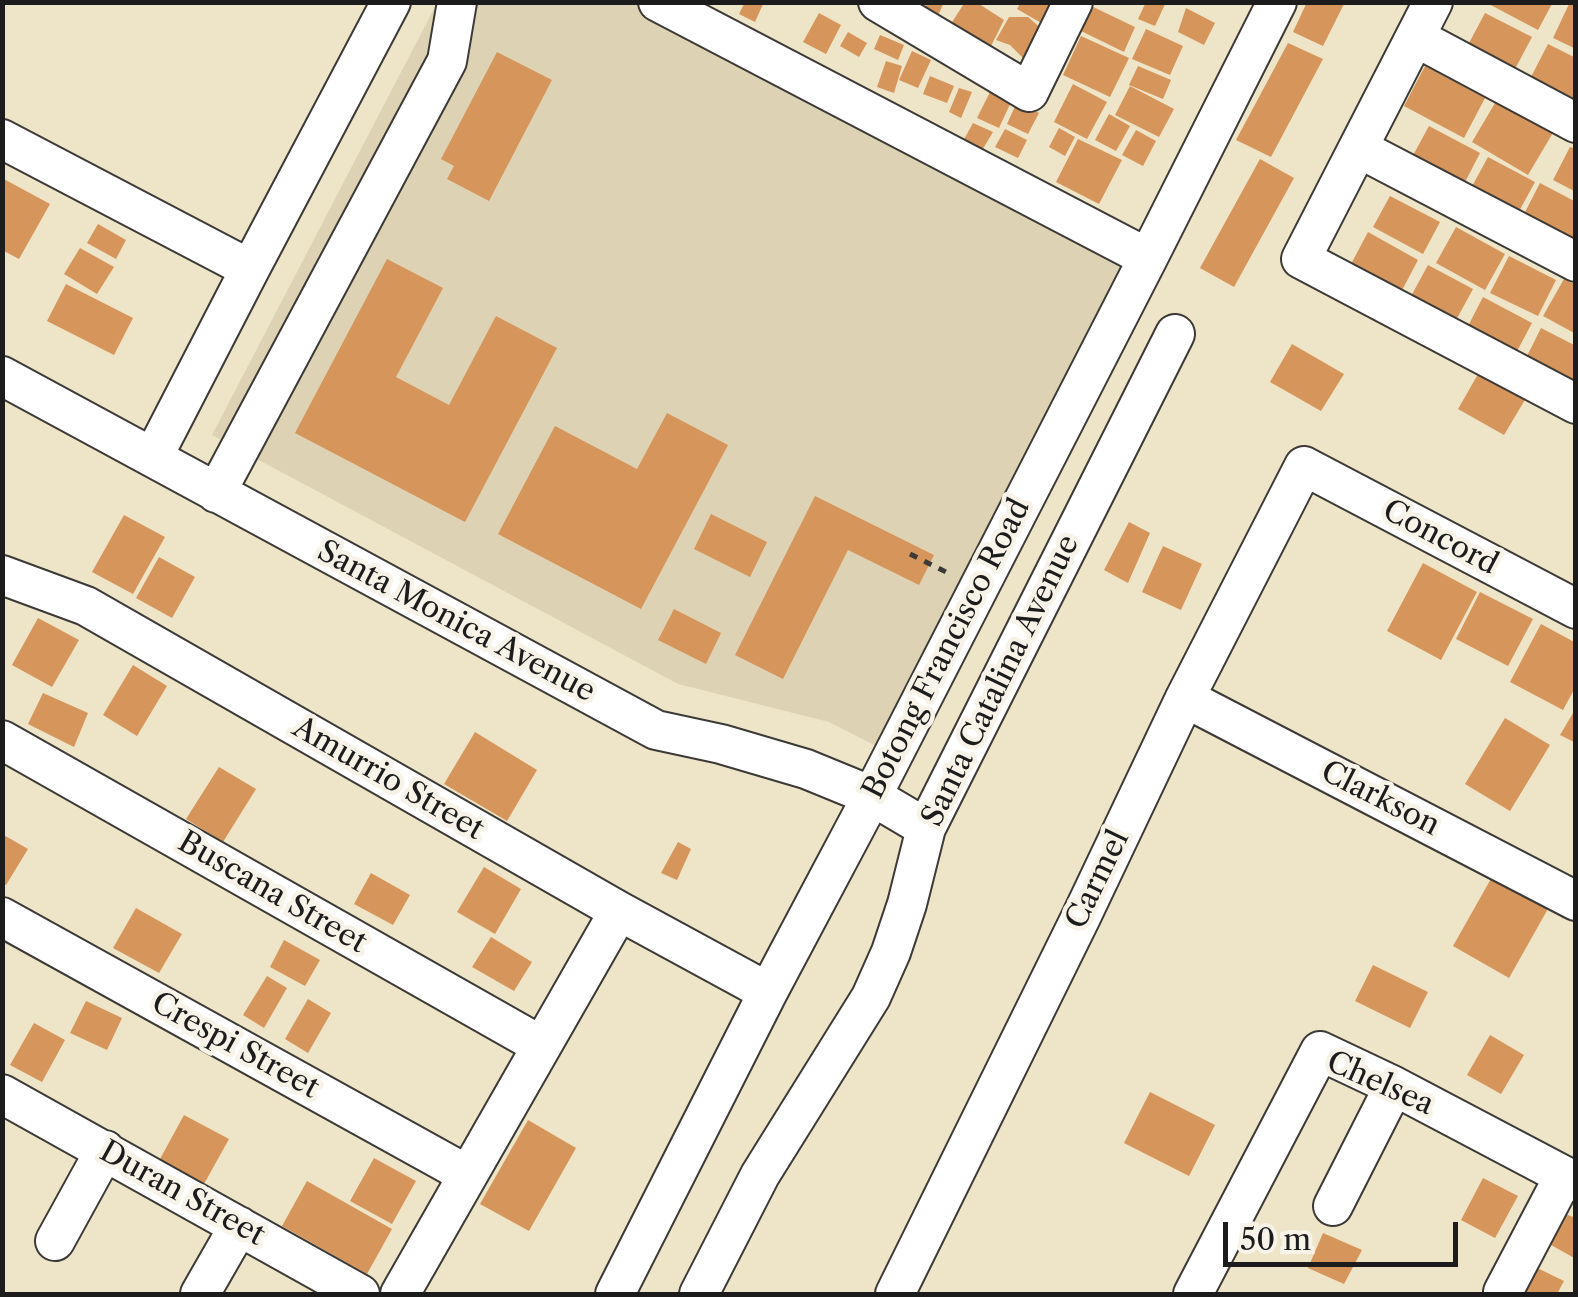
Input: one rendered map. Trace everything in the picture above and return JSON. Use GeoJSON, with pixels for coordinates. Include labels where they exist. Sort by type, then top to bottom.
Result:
{"type":"FeatureCollection","features":[{"type":"Feature","properties":{"kind":"street"},"geometry":{"type":"LineString","coordinates":[[154,458],[391,2]]}},
{"type":"Feature","properties":{"kind":"street"},"geometry":{"type":"LineString","coordinates":[[216,493],[447,61],[457,2]]}},
{"type":"Feature","properties":{"kind":"street"},"geometry":{"type":"LineString","coordinates":[[658,2],[1148,258]]}},
{"type":"Feature","properties":{"kind":"street"},"geometry":{"type":"LineString","coordinates":[[878,2],[1028,92],[1073,2]]}},
{"type":"Feature","properties":{"kind":"street","name":"Botong Francisco Road"},"geometry":{"type":"LineString","coordinates":[[615,1294],[1277,2]]}},
{"type":"Feature","properties":{"kind":"street"},"geometry":{"type":"LineString","coordinates":[[1433,2],[1302,259],[1576,404]]}},
{"type":"Feature","properties":{"kind":"street"},"geometry":{"type":"LineString","coordinates":[[1415,37],[1576,123]]}},
{"type":"Feature","properties":{"kind":"street"},"geometry":{"type":"LineString","coordinates":[[2,139],[250,268]]}},
{"type":"Feature","properties":{"kind":"street"},"geometry":{"type":"LineString","coordinates":[[1358,148],[1576,262]]}},
{"type":"Feature","properties":{"kind":"street","name":"Santa Catalina Avenue"},"geometry":{"type":"LineString","coordinates":[[699,1294],[760,1175],[871,997],[907,904],[926,828],[1175,334]]}},
{"type":"Feature","properties":{"kind":"street","name":"Santa Monica Avenue"},"geometry":{"type":"LineString","coordinates":[[2,376],[656,730],[806,768],[872,796],[926,828]]}},
{"type":"Feature","properties":{"kind":"street","name":"Concord"},"geometry":{"type":"LineString","coordinates":[[1304,466],[1576,609]]}},
{"type":"Feature","properties":{"kind":"street","name":"Carmel"},"geometry":{"type":"LineString","coordinates":[[895,1294],[1185,698],[1304,466]]}},
{"type":"Feature","properties":{"kind":"street","name":"Amurrio Street"},"geometry":{"type":"LineString","coordinates":[[2,575],[86,606],[619,912],[768,992]]}},
{"type":"Feature","properties":{"kind":"street","name":"Clarkson"},"geometry":{"type":"LineString","coordinates":[[1185,698],[1576,901]]}},
{"type":"Feature","properties":{"kind":"street","name":"Buscana Street"},"geometry":{"type":"LineString","coordinates":[[2,740],[542,1046]]}},
{"type":"Feature","properties":{"kind":"street"},"geometry":{"type":"LineString","coordinates":[[400,1294],[619,912]]}},
{"type":"Feature","properties":{"kind":"street","name":"Crespi Street"},"geometry":{"type":"LineString","coordinates":[[2,917],[468,1175]]}},
{"type":"Feature","properties":{"kind":"street","name":"Chelsea"},"geometry":{"type":"LineString","coordinates":[[1193,1294],[1320,1051],[1570,1179]]}},
{"type":"Feature","properties":{"kind":"street"},"geometry":{"type":"LineString","coordinates":[[1332,1206],[1394,1086]]}},
{"type":"Feature","properties":{"kind":"street","name":"Duran Street"},"geometry":{"type":"LineString","coordinates":[[2,1094],[360,1294]]}},
{"type":"Feature","properties":{"kind":"street"},"geometry":{"type":"LineString","coordinates":[[55,1241],[105,1150]]}},
{"type":"Feature","properties":{"kind":"street"},"geometry":{"type":"LineString","coordinates":[[1503,1292],[1570,1179]]}},
{"type":"Feature","properties":{"kind":"street"},"geometry":{"type":"LineString","coordinates":[[200,1294],[239,1226]]}},
{"type":"Feature","properties":{"kind":"shaded area"},"geometry":{"type":"Polygon","coordinates":[[[437,3],[696,3],[1139,233],[876,746],[829,722],[678,684],[212,435],[437,3]]]}},
{"type":"Feature","properties":{"kind":"building"},"geometry":{"type":"Polygon","coordinates":[[[745,2],[764,2],[755,22],[739,14],[745,2]]]}},
{"type":"Feature","properties":{"kind":"building"},"geometry":{"type":"Polygon","coordinates":[[[927,2],[944,2],[938,16],[925,8],[927,2]]]}},
{"type":"Feature","properties":{"kind":"building"},"geometry":{"type":"Polygon","coordinates":[[[965,2],[976,2],[1004,20],[987,54],[947,30],[965,2]]]}},
{"type":"Feature","properties":{"kind":"building"},"geometry":{"type":"Polygon","coordinates":[[[1021,2],[1056,2],[1043,24],[1017,9],[1021,2]]]}},
{"type":"Feature","properties":{"kind":"building"},"geometry":{"type":"Polygon","coordinates":[[[1146,2],[1166,2],[1155,26],[1138,19],[1146,2]]]}},
{"type":"Feature","properties":{"kind":"building"},"geometry":{"type":"Polygon","coordinates":[[[1307,2],[1345,2],[1323,46],[1293,32],[1307,2]]]}},
{"type":"Feature","properties":{"kind":"building"},"geometry":{"type":"Polygon","coordinates":[[[1485,2],[1553,2],[1538,30],[1485,2]]]}},
{"type":"Feature","properties":{"kind":"building"},"geometry":{"type":"Polygon","coordinates":[[[1569,4],[1576,6],[1576,49],[1553,38],[1569,4]]]}},
{"type":"Feature","properties":{"kind":"building"},"geometry":{"type":"Polygon","coordinates":[[[1089,5],[1135,27],[1124,52],[1077,29],[1089,5]]]}},
{"type":"Feature","properties":{"kind":"building"},"geometry":{"type":"Polygon","coordinates":[[[1186,8],[1215,23],[1204,45],[1178,32],[1186,8]]]}},
{"type":"Feature","properties":{"kind":"building"},"geometry":{"type":"Polygon","coordinates":[[[819,13],[841,25],[826,54],[803,42],[819,13]]]}},
{"type":"Feature","properties":{"kind":"building"},"geometry":{"type":"Polygon","coordinates":[[[1485,13],[1532,37],[1515,69],[1468,45],[1485,13]]]}},
{"type":"Feature","properties":{"kind":"building"},"geometry":{"type":"Polygon","coordinates":[[[1009,17],[1028,17],[1043,30],[1024,59],[1010,45],[996,40],[1009,17]]]}},
{"type":"Feature","properties":{"kind":"building"},"geometry":{"type":"Polygon","coordinates":[[[1146,29],[1183,46],[1170,75],[1132,59],[1146,29]]]}},
{"type":"Feature","properties":{"kind":"building"},"geometry":{"type":"Polygon","coordinates":[[[848,32],[867,43],[859,57],[840,46],[848,32]]]}},
{"type":"Feature","properties":{"kind":"building"},"geometry":{"type":"Polygon","coordinates":[[[880,35],[904,45],[898,60],[874,49],[880,35]]]}},
{"type":"Feature","properties":{"kind":"building"},"geometry":{"type":"Polygon","coordinates":[[[1081,36],[1129,58],[1110,97],[1063,75],[1081,36]]]}},
{"type":"Feature","properties":{"kind":"building"},"geometry":{"type":"Polygon","coordinates":[[[1288,43],[1323,59],[1271,157],[1236,140],[1288,43]]]}},
{"type":"Feature","properties":{"kind":"building"},"geometry":{"type":"Polygon","coordinates":[[[1548,44],[1576,58],[1573,98],[1531,77],[1548,44]]]}},
{"type":"Feature","properties":{"kind":"building"},"geometry":{"type":"Polygon","coordinates":[[[912,51],[931,60],[918,88],[899,80],[912,51]]]}},
{"type":"Feature","properties":{"kind":"building"},"geometry":{"type":"Polygon","coordinates":[[[497,52],[552,80],[489,201],[447,179],[454,166],[441,159],[497,52]]]}},
{"type":"Feature","properties":{"kind":"building"},"geometry":{"type":"Polygon","coordinates":[[[886,61],[902,66],[894,93],[877,87],[886,61]]]}},
{"type":"Feature","properties":{"kind":"building"},"geometry":{"type":"Polygon","coordinates":[[[1138,66],[1171,80],[1163,99],[1129,85],[1138,66]]]}},
{"type":"Feature","properties":{"kind":"building"},"geometry":{"type":"Polygon","coordinates":[[[1425,66],[1485,98],[1464,138],[1404,106],[1425,66]]]}},
{"type":"Feature","properties":{"kind":"building"},"geometry":{"type":"Polygon","coordinates":[[[930,76],[954,86],[947,103],[923,94],[930,76]]]}},
{"type":"Feature","properties":{"kind":"building"},"geometry":{"type":"Polygon","coordinates":[[[1073,84],[1107,102],[1087,139],[1054,122],[1073,84]]]}},
{"type":"Feature","properties":{"kind":"building"},"geometry":{"type":"Polygon","coordinates":[[[1130,86],[1174,109],[1159,137],[1115,115],[1130,86]]]}},
{"type":"Feature","properties":{"kind":"building"},"geometry":{"type":"Polygon","coordinates":[[[959,88],[972,92],[961,118],[949,112],[959,88]]]}},
{"type":"Feature","properties":{"kind":"building"},"geometry":{"type":"Polygon","coordinates":[[[990,92],[1011,102],[999,128],[977,118],[990,92]]]}},
{"type":"Feature","properties":{"kind":"building"},"geometry":{"type":"Polygon","coordinates":[[[1498,98],[1554,131],[1528,175],[1472,142],[1498,98]]]}},
{"type":"Feature","properties":{"kind":"building"},"geometry":{"type":"Polygon","coordinates":[[[1017,102],[1039,113],[1028,134],[1007,124],[1017,102]]]}},
{"type":"Feature","properties":{"kind":"building"},"geometry":{"type":"Polygon","coordinates":[[[1109,114],[1130,126],[1116,151],[1095,140],[1109,114]]]}},
{"type":"Feature","properties":{"kind":"building"},"geometry":{"type":"Polygon","coordinates":[[[973,123],[993,132],[981,152],[962,143],[973,123]]]}},
{"type":"Feature","properties":{"kind":"building"},"geometry":{"type":"Polygon","coordinates":[[[1429,126],[1480,153],[1463,186],[1411,159],[1429,126]]]}},
{"type":"Feature","properties":{"kind":"building"},"geometry":{"type":"Polygon","coordinates":[[[1059,128],[1075,137],[1065,156],[1049,147],[1059,128]]]}},
{"type":"Feature","properties":{"kind":"building"},"geometry":{"type":"Polygon","coordinates":[[[1005,129],[1027,140],[1018,158],[995,147],[1005,129]]]}},
{"type":"Feature","properties":{"kind":"building"},"geometry":{"type":"Polygon","coordinates":[[[1136,130],[1156,141],[1143,166],[1122,155],[1136,130]]]}},
{"type":"Feature","properties":{"kind":"building"},"geometry":{"type":"Polygon","coordinates":[[[1078,139],[1122,160],[1099,204],[1056,182],[1078,139]]]}},
{"type":"Feature","properties":{"kind":"building"},"geometry":{"type":"Polygon","coordinates":[[[1570,147],[1576,149],[1576,192],[1553,180],[1570,147]]]}},
{"type":"Feature","properties":{"kind":"building"},"geometry":{"type":"Polygon","coordinates":[[[1488,157],[1535,182],[1517,215],[1470,190],[1488,157]]]}},
{"type":"Feature","properties":{"kind":"building"},"geometry":{"type":"Polygon","coordinates":[[[1260,159],[1294,178],[1234,287],[1200,268],[1260,159]]]}},
{"type":"Feature","properties":{"kind":"building"},"geometry":{"type":"Polygon","coordinates":[[[2,178],[50,204],[19,259],[2,250],[2,178]]]}},
{"type":"Feature","properties":{"kind":"building"},"geometry":{"type":"Polygon","coordinates":[[[1540,183],[1576,202],[1576,243],[1523,216],[1540,183]]]}},
{"type":"Feature","properties":{"kind":"building"},"geometry":{"type":"Polygon","coordinates":[[[1390,196],[1440,222],[1423,254],[1373,227],[1390,196]]]}},
{"type":"Feature","properties":{"kind":"building"},"geometry":{"type":"Polygon","coordinates":[[[98,224],[126,240],[116,259],[87,243],[98,224]]]}},
{"type":"Feature","properties":{"kind":"building"},"geometry":{"type":"Polygon","coordinates":[[[1456,227],[1505,254],[1485,290],[1436,263],[1456,227]]]}},
{"type":"Feature","properties":{"kind":"building"},"geometry":{"type":"Polygon","coordinates":[[[1368,232],[1418,260],[1400,294],[1350,266],[1368,232]]]}},
{"type":"Feature","properties":{"kind":"building"},"geometry":{"type":"Polygon","coordinates":[[[80,248],[114,267],[97,294],[64,274],[80,248]]]}},
{"type":"Feature","properties":{"kind":"building"},"geometry":{"type":"Polygon","coordinates":[[[1509,256],[1556,280],[1538,316],[1490,293],[1509,256]]]}},
{"type":"Feature","properties":{"kind":"building"},"geometry":{"type":"Polygon","coordinates":[[[387,259],[443,288],[396,377],[449,405],[496,316],[557,348],[465,522],[295,433],[387,259]]]}},
{"type":"Feature","properties":{"kind":"building"},"geometry":{"type":"Polygon","coordinates":[[[1428,265],[1473,289],[1455,322],[1410,298],[1428,265]]]}},
{"type":"Feature","properties":{"kind":"building"},"geometry":{"type":"Polygon","coordinates":[[[1564,279],[1576,285],[1576,334],[1543,316],[1564,279]]]}},
{"type":"Feature","properties":{"kind":"building"},"geometry":{"type":"Polygon","coordinates":[[[66,284],[133,318],[114,355],[47,321],[66,284]]]}},
{"type":"Feature","properties":{"kind":"building"},"geometry":{"type":"Polygon","coordinates":[[[1483,297],[1532,323],[1516,353],[1467,328],[1483,297]]]}},
{"type":"Feature","properties":{"kind":"building"},"geometry":{"type":"Polygon","coordinates":[[[1541,328],[1576,346],[1576,382],[1526,358],[1541,328]]]}},
{"type":"Feature","properties":{"kind":"building"},"geometry":{"type":"Polygon","coordinates":[[[1292,344],[1344,374],[1321,411],[1270,382],[1292,344]]]}},
{"type":"Feature","properties":{"kind":"building"},"geometry":{"type":"Polygon","coordinates":[[[1485,362],[1532,388],[1504,435],[1458,409],[1485,362]]]}},
{"type":"Feature","properties":{"kind":"building"},"geometry":{"type":"Polygon","coordinates":[[[667,413],[728,445],[641,609],[498,534],[555,426],[637,469],[667,413]]]}},
{"type":"Feature","properties":{"kind":"building"},"geometry":{"type":"Polygon","coordinates":[[[815,496],[934,555],[919,585],[848,550],[783,679],[735,655],[815,496]]]}},
{"type":"Feature","properties":{"kind":"building"},"geometry":{"type":"Polygon","coordinates":[[[711,514],[767,542],[750,577],[694,549],[711,514]]]}},
{"type":"Feature","properties":{"kind":"building"},"geometry":{"type":"Polygon","coordinates":[[[124,515],[165,537],[133,594],[92,572],[124,515]]]}},
{"type":"Feature","properties":{"kind":"building"},"geometry":{"type":"Polygon","coordinates":[[[1129,522],[1150,533],[1128,583],[1104,570],[1129,522]]]}},
{"type":"Feature","properties":{"kind":"building"},"geometry":{"type":"Polygon","coordinates":[[[1163,546],[1202,564],[1181,610],[1142,592],[1163,546]]]}},
{"type":"Feature","properties":{"kind":"building"},"geometry":{"type":"Polygon","coordinates":[[[159,557],[195,577],[172,618],[136,598],[159,557]]]}},
{"type":"Feature","properties":{"kind":"building"},"geometry":{"type":"Polygon","coordinates":[[[1423,563],[1477,592],[1441,660],[1387,631],[1423,563]]]}},
{"type":"Feature","properties":{"kind":"building"},"geometry":{"type":"Polygon","coordinates":[[[1480,592],[1533,619],[1508,666],[1456,639],[1480,592]]]}},
{"type":"Feature","properties":{"kind":"building"},"geometry":{"type":"Polygon","coordinates":[[[674,609],[721,633],[706,664],[658,640],[674,609]]]}},
{"type":"Feature","properties":{"kind":"building"},"geometry":{"type":"Polygon","coordinates":[[[38,618],[79,640],[52,687],[12,665],[38,618]]]}},
{"type":"Feature","properties":{"kind":"building"},"geometry":{"type":"Polygon","coordinates":[[[1541,624],[1576,643],[1576,686],[1563,710],[1510,682],[1541,624]]]}},
{"type":"Feature","properties":{"kind":"building"},"geometry":{"type":"Polygon","coordinates":[[[133,665],[167,686],[137,736],[103,715],[133,665]]]}},
{"type":"Feature","properties":{"kind":"building"},"geometry":{"type":"Polygon","coordinates":[[[43,693],[88,713],[74,747],[28,724],[43,693]]]}},
{"type":"Feature","properties":{"kind":"building"},"geometry":{"type":"Polygon","coordinates":[[[1576,708],[1576,743],[1560,735],[1576,708]]]}},
{"type":"Feature","properties":{"kind":"building"},"geometry":{"type":"Polygon","coordinates":[[[1505,718],[1550,745],[1510,811],[1465,784],[1505,718]]]}},
{"type":"Feature","properties":{"kind":"building"},"geometry":{"type":"Polygon","coordinates":[[[475,732],[537,770],[507,821],[444,784],[475,732]]]}},
{"type":"Feature","properties":{"kind":"building"},"geometry":{"type":"Polygon","coordinates":[[[219,767],[256,789],[223,842],[186,819],[219,767]]]}},
{"type":"Feature","properties":{"kind":"building"},"geometry":{"type":"Polygon","coordinates":[[[2,834],[28,849],[6,885],[2,883],[2,834]]]}},
{"type":"Feature","properties":{"kind":"building"},"geometry":{"type":"Polygon","coordinates":[[[678,842],[691,849],[677,880],[661,873],[678,842]]]}},
{"type":"Feature","properties":{"kind":"building"},"geometry":{"type":"Polygon","coordinates":[[[484,867],[521,889],[495,934],[457,912],[484,867]]]}},
{"type":"Feature","properties":{"kind":"building"},"geometry":{"type":"Polygon","coordinates":[[[371,873],[410,895],[393,925],[354,904],[371,873]]]}},
{"type":"Feature","properties":{"kind":"building"},"geometry":{"type":"Polygon","coordinates":[[[1492,877],[1549,907],[1509,978],[1453,946],[1492,877]]]}},
{"type":"Feature","properties":{"kind":"building"},"geometry":{"type":"Polygon","coordinates":[[[136,908],[182,934],[159,973],[113,948],[136,908]]]}},
{"type":"Feature","properties":{"kind":"building"},"geometry":{"type":"Polygon","coordinates":[[[491,937],[532,962],[514,991],[472,967],[491,937]]]}},
{"type":"Feature","properties":{"kind":"building"},"geometry":{"type":"Polygon","coordinates":[[[284,940],[320,960],[305,986],[270,967],[284,940]]]}},
{"type":"Feature","properties":{"kind":"building"},"geometry":{"type":"Polygon","coordinates":[[[1373,965],[1428,992],[1410,1028],[1355,1001],[1373,965]]]}},
{"type":"Feature","properties":{"kind":"building"},"geometry":{"type":"Polygon","coordinates":[[[267,976],[287,988],[264,1028],[243,1015],[267,976]]]}},
{"type":"Feature","properties":{"kind":"building"},"geometry":{"type":"Polygon","coordinates":[[[308,999],[331,1013],[308,1053],[285,1039],[308,999]]]}},
{"type":"Feature","properties":{"kind":"building"},"geometry":{"type":"Polygon","coordinates":[[[86,1001],[122,1018],[107,1050],[70,1033],[86,1001]]]}},
{"type":"Feature","properties":{"kind":"building"},"geometry":{"type":"Polygon","coordinates":[[[34,1023],[65,1040],[42,1082],[10,1065],[34,1023]]]}},
{"type":"Feature","properties":{"kind":"building"},"geometry":{"type":"Polygon","coordinates":[[[1490,1035],[1524,1055],[1501,1094],[1467,1075],[1490,1035]]]}},
{"type":"Feature","properties":{"kind":"building"},"geometry":{"type":"Polygon","coordinates":[[[1150,1092],[1215,1125],[1189,1176],[1124,1143],[1150,1092]]]}},
{"type":"Feature","properties":{"kind":"building"},"geometry":{"type":"Polygon","coordinates":[[[184,1115],[229,1139],[204,1184],[160,1159],[184,1115]]]}},
{"type":"Feature","properties":{"kind":"building"},"geometry":{"type":"Polygon","coordinates":[[[528,1120],[576,1148],[529,1231],[480,1204],[528,1120]]]}},
{"type":"Feature","properties":{"kind":"building"},"geometry":{"type":"Polygon","coordinates":[[[374,1158],[416,1181],[392,1224],[350,1201],[374,1158]]]}},
{"type":"Feature","properties":{"kind":"building"},"geometry":{"type":"Polygon","coordinates":[[[1483,1178],[1518,1196],[1495,1238],[1461,1220],[1483,1178]]]}},
{"type":"Feature","properties":{"kind":"building"},"geometry":{"type":"Polygon","coordinates":[[[307,1181],[392,1229],[367,1274],[282,1226],[307,1181]]]}},
{"type":"Feature","properties":{"kind":"building"},"geometry":{"type":"Polygon","coordinates":[[[1560,1212],[1576,1218],[1576,1259],[1544,1241],[1560,1212]]]}},
{"type":"Feature","properties":{"kind":"building"},"geometry":{"type":"Polygon","coordinates":[[[1323,1233],[1362,1250],[1344,1284],[1308,1268],[1323,1233]]]}},
{"type":"Feature","properties":{"kind":"building"},"geometry":{"type":"Polygon","coordinates":[[[1531,1265],[1564,1281],[1557,1294],[1517,1294],[1531,1265]]]}}]}
